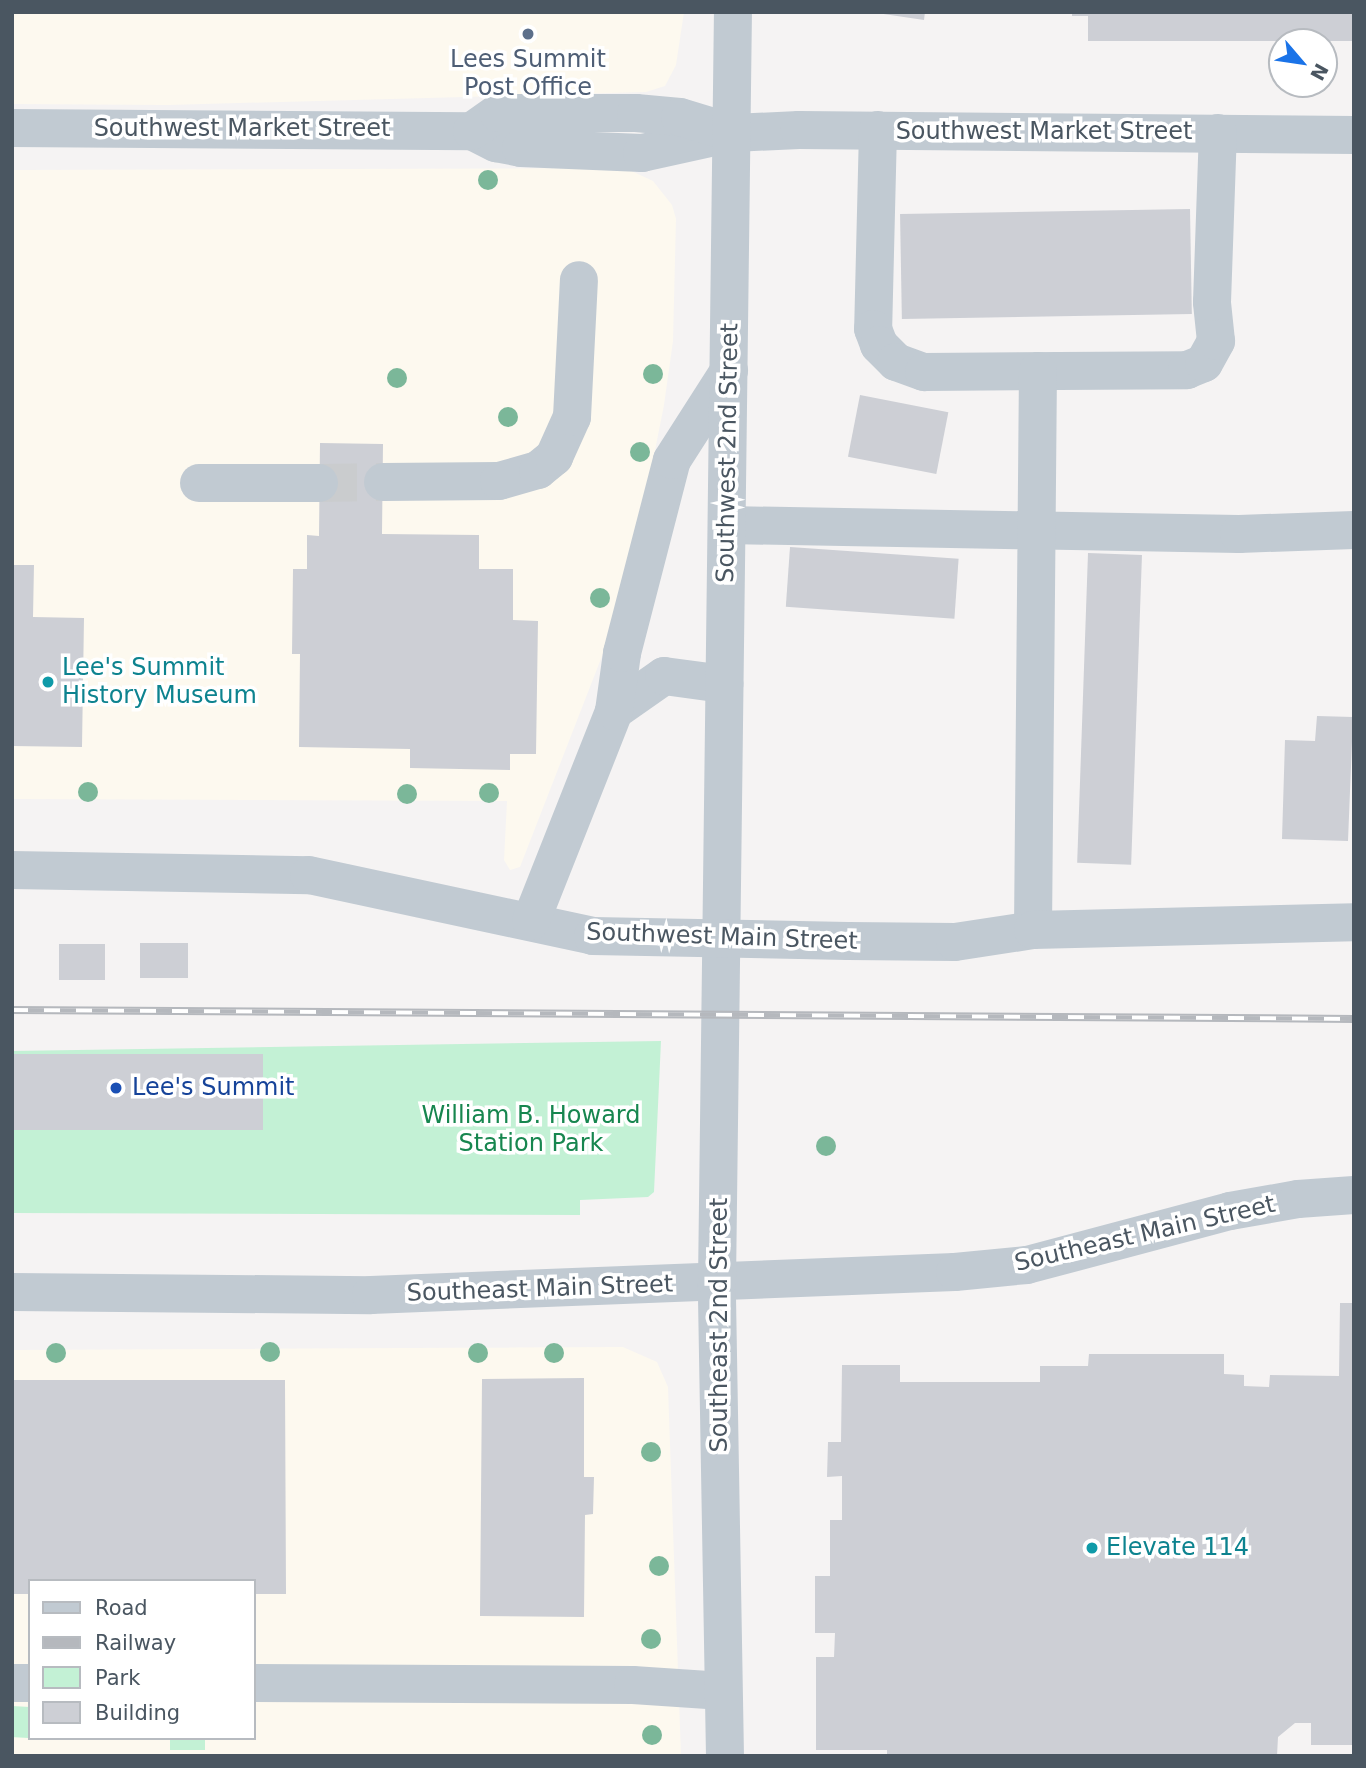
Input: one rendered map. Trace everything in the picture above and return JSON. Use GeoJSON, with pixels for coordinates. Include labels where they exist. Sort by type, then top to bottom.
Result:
{"type":"FeatureCollection","features":[{"type":"Feature","properties":{"kind":"street","name":"Southwest 2nd Street"},"geometry":{"type":"LineString","coordinates":[[722,894],[733,12]]}},
{"type":"Feature","properties":{"kind":"street","name":"Southwest Market Street"},"geometry":{"type":"LineString","coordinates":[[12,128],[472,131],[496,144],[521,148],[642,153],[733,133],[878,131],[1354,135]]}},
{"type":"Feature","properties":{"kind":"street"},"geometry":{"type":"LineString","coordinates":[[878,131],[873,330],[879,345],[896,362],[924,372],[1187,370],[1204,363],[1216,341],[1212,302],[1218,133]]}},
{"type":"Feature","properties":{"kind":"street"},"geometry":{"type":"LineString","coordinates":[[383,482],[499,481],[538,470],[554,457],[572,417],[579,280]]}},
{"type":"Feature","properties":{"kind":"street"},"geometry":{"type":"LineString","coordinates":[[531,921],[614,711],[622,653],[671,460],[729,371]]}},
{"type":"Feature","properties":{"kind":"street"},"geometry":{"type":"LineString","coordinates":[[1033,930],[1038,371]]}},
{"type":"Feature","properties":{"kind":"street"},"geometry":{"type":"LineString","coordinates":[[199,483],[319,483]]}},
{"type":"Feature","properties":{"kind":"street"},"geometry":{"type":"LineString","coordinates":[[727,525],[1239,534],[1354,530]]}},
{"type":"Feature","properties":{"kind":"street"},"geometry":{"type":"LineString","coordinates":[[614,711],[664,676],[724,684]]}},
{"type":"Feature","properties":{"kind":"street","name":"Southwest Main Street"},"geometry":{"type":"LineString","coordinates":[[12,870],[309,875],[593,936],[955,942],[1033,930],[1354,922]]}},
{"type":"Feature","properties":{"kind":"street","name":"Southeast 2nd Street"},"geometry":{"type":"LineString","coordinates":[[722,894],[717,1282],[725,1756]]}},
{"type":"Feature","properties":{"kind":"street","name":"Southeast Main Street"},"geometry":{"type":"LineString","coordinates":[[12,1292],[370,1295],[717,1282],[1027,1265],[1230,1211],[1298,1199],[1354,1195]]}},
{"type":"Feature","properties":{"kind":"street"},"geometry":{"type":"LineString","coordinates":[[256,1684],[633,1685],[723,1691]]}},
{"type":"Feature","properties":{"kind":"shaded area"},"geometry":{"type":"Polygon","coordinates":[[[12,12],[684,12],[676,65],[665,86],[646,92],[168,105],[12,104],[12,12]]]}},
{"type":"Feature","properties":{"kind":"shaded area"},"geometry":{"type":"Polygon","coordinates":[[[625,168],[653,181],[672,205],[676,219],[673,341],[664,405],[643,511],[611,633],[520,867],[510,870],[504,860],[507,801],[12,799],[12,170],[625,168]]]}},
{"type":"Feature","properties":{"kind":"shaded area"},"geometry":{"type":"Polygon","coordinates":[[[623,1347],[657,1362],[668,1387],[681,1756],[12,1756],[12,1350],[623,1347]]]}},
{"type":"Feature","properties":{"kind":"green space","name":"William B. Howard Station Park"},"geometry":{"type":"Polygon","coordinates":[[[661,1041],[654,1192],[648,1197],[580,1200],[580,1215],[12,1213],[12,1051],[661,1041]]]}},
{"type":"Feature","properties":{"kind":"green space"},"geometry":{"type":"Polygon","coordinates":[[[12,1706],[28,1707],[28,1738],[12,1737],[12,1706]]]}},
{"type":"Feature","properties":{"kind":"green space"},"geometry":{"type":"Polygon","coordinates":[[[170,1740],[205,1740],[205,1750],[170,1750],[170,1740]]]}},
{"type":"Feature","properties":{"kind":"building"},"geometry":{"type":"Polygon","coordinates":[[[870,12],[925,12],[924,20],[870,12]]]}},
{"type":"Feature","properties":{"kind":"building"},"geometry":{"type":"Polygon","coordinates":[[[1072,12],[1354,12],[1354,41],[1338,41],[1338,28],[1268,28],[1268,41],[1088,41],[1088,16],[1072,16],[1072,12]]]}},
{"type":"Feature","properties":{"kind":"building"},"geometry":{"type":"Polygon","coordinates":[[[1190,209],[1192,314],[902,319],[900,214],[1190,209]]]}},
{"type":"Feature","properties":{"kind":"building"},"geometry":{"type":"Polygon","coordinates":[[[860,395],[948,412],[936,474],[848,457],[860,395]]]}},
{"type":"Feature","properties":{"kind":"building"},"geometry":{"type":"Polygon","coordinates":[[[320,443],[383,444],[382,534],[479,535],[479,569],[513,569],[513,620],[538,621],[536,754],[510,754],[510,770],[410,768],[410,749],[299,747],[300,654],[292,654],[293,569],[307,569],[307,535],[319,536],[320,443]]]}},
{"type":"Feature","properties":{"kind":"building"},"geometry":{"type":"Polygon","coordinates":[[[790,547],[959,559],[954,619],[786,607],[790,547]]]}},
{"type":"Feature","properties":{"kind":"building"},"geometry":{"type":"Polygon","coordinates":[[[1088,553],[1142,555],[1131,865],[1077,863],[1088,553]]]}},
{"type":"Feature","properties":{"kind":"building","name":"Lee's Summit History Museum"},"geometry":{"type":"Polygon","coordinates":[[[12,565],[34,565],[33,617],[84,618],[82,747],[12,746],[12,565]]]}},
{"type":"Feature","properties":{"kind":"building"},"geometry":{"type":"Polygon","coordinates":[[[1317,716],[1353,717],[1348,841],[1282,839],[1285,740],[1315,741],[1317,716]]]}},
{"type":"Feature","properties":{"kind":"building"},"geometry":{"type":"Polygon","coordinates":[[[140,943],[188,943],[188,978],[140,978],[140,943]]]}},
{"type":"Feature","properties":{"kind":"building"},"geometry":{"type":"Polygon","coordinates":[[[59,944],[105,944],[105,980],[59,980],[59,944]]]}},
{"type":"Feature","properties":{"kind":"building"},"geometry":{"type":"Polygon","coordinates":[[[12,1054],[263,1054],[263,1130],[12,1130],[12,1054]]]}},
{"type":"Feature","properties":{"kind":"building","name":"Elevate 114"},"geometry":{"type":"Polygon","coordinates":[[[1340,1303],[1354,1303],[1354,1745],[1311,1745],[1311,1723],[1295,1723],[1278,1737],[1277,1756],[887,1756],[887,1750],[816,1750],[816,1657],[834,1657],[835,1633],[815,1633],[815,1576],[830,1576],[830,1520],[842,1520],[842,1476],[827,1477],[828,1442],[841,1442],[842,1365],[900,1365],[900,1382],[1040,1382],[1040,1366],[1088,1366],[1089,1354],[1224,1354],[1224,1374],[1244,1375],[1244,1386],[1269,1387],[1270,1375],[1339,1376],[1340,1303]]]}},
{"type":"Feature","properties":{"kind":"building"},"geometry":{"type":"Polygon","coordinates":[[[584,1378],[584,1477],[594,1477],[593,1514],[585,1515],[584,1617],[480,1616],[482,1379],[584,1378]]]}},
{"type":"Feature","properties":{"kind":"building"},"geometry":{"type":"Polygon","coordinates":[[[12,1380],[285,1380],[286,1594],[256,1594],[256,1579],[28,1579],[28,1594],[12,1594],[12,1380]]]}},
{"type":"Feature","properties":{"kind":"tunnel"},"geometry":{"type":"LineString","coordinates":[[319,483],[383,482]]}},
{"type":"Feature","properties":{"kind":"railway"},"geometry":{"type":"LineString","coordinates":[[12,1010],[1354,1019]]}},
{"type":"Feature","properties":{"kind":"place","name":"Lees Summit Post Office"},"geometry":{"type":"Point","coordinates":[528,34]}},
{"type":"Feature","properties":{"kind":"place","name":"Lee's Summit History Museum"},"geometry":{"type":"Point","coordinates":[48,682]}},
{"type":"Feature","properties":{"kind":"place","name":"Lee's Summit"},"geometry":{"type":"Point","coordinates":[116,1088]}},
{"type":"Feature","properties":{"kind":"place","name":"Elevate 114"},"geometry":{"type":"Point","coordinates":[1092,1548]}}]}
